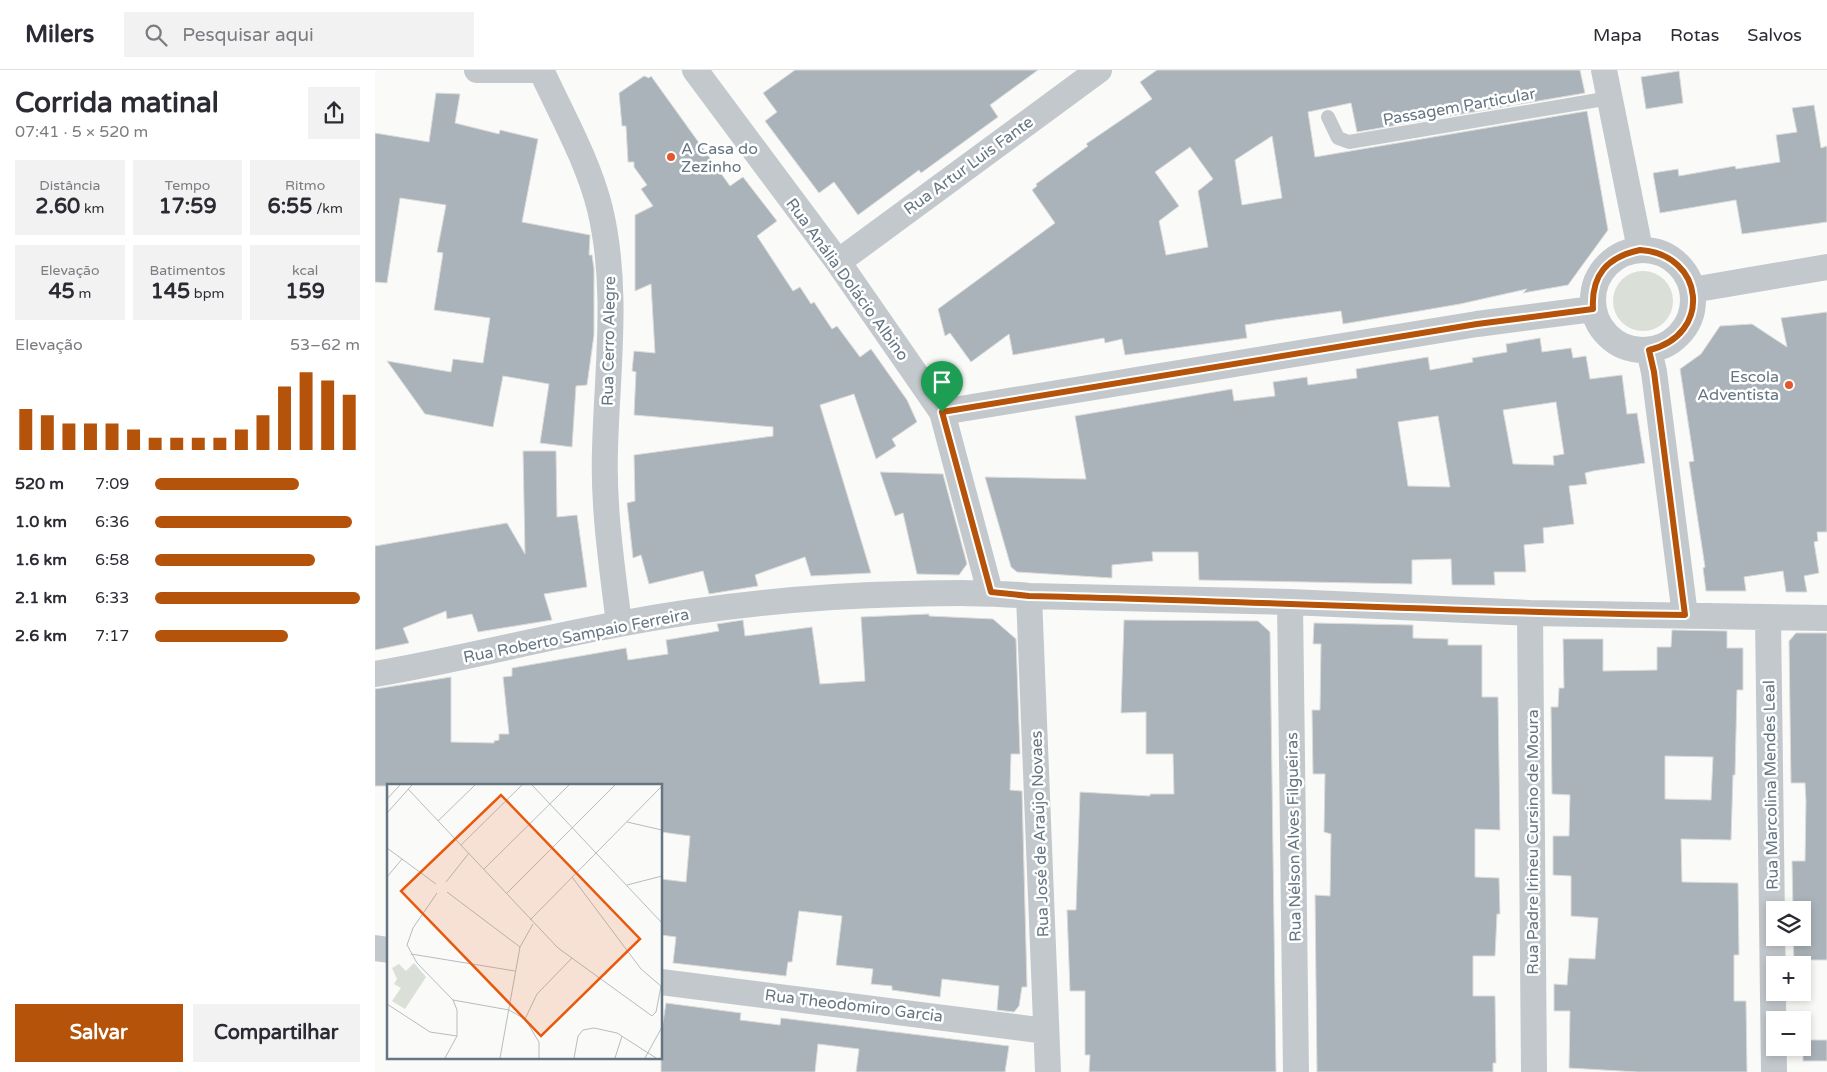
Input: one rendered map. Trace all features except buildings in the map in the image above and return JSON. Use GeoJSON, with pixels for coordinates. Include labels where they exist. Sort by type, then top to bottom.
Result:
{"type":"FeatureCollection","features":[{"type":"Feature","properties":{"kind":"street"},"geometry":{"type":"LineString","coordinates":[[477,70],[540,70]]}},
{"type":"Feature","properties":{"kind":"street","name":"Rua Cerro Alegre"},"geometry":{"type":"LineString","coordinates":[[540,70],[583,162],[600,208],[610,264],[611,341],[605,451],[606,511],[619,624]]}},
{"type":"Feature","properties":{"kind":"street","name":"Rua Anália Dolácio Albino"},"geometry":{"type":"LineString","coordinates":[[695,70],[838,262],[942,412],[991,592]]}},
{"type":"Feature","properties":{"kind":"street","name":"Rua Artur Luis Fante"},"geometry":{"type":"LineString","coordinates":[[838,262],[1099,70]]}},
{"type":"Feature","properties":{"kind":"street"},"geometry":{"type":"LineString","coordinates":[[1604,70],[1640,250]]}},
{"type":"Feature","properties":{"kind":"street"},"geometry":{"type":"LineString","coordinates":[[1640,250],[1663,254],[1674,260],[1689,279],[1692,290],[1691,313],[1683,329],[1671,342],[1649,350],[1636,350],[1613,341],[1604,332],[1593,309],[1593,297],[1600,274],[1617,257],[1640,250]]}},
{"type":"Feature","properties":{"kind":"street"},"geometry":{"type":"LineString","coordinates":[[1692,290],[1827,268]]}},
{"type":"Feature","properties":{"kind":"street"},"geometry":{"type":"LineString","coordinates":[[942,412],[1477,324],[1593,309]]}},
{"type":"Feature","properties":{"kind":"street"},"geometry":{"type":"LineString","coordinates":[[1649,350],[1654,372],[1685,615]]}},
{"type":"Feature","properties":{"kind":"street","name":"Rua Roberto Sampaio Ferreira"},"geometry":{"type":"LineString","coordinates":[[375,674],[443,662],[619,624],[745,604],[836,596],[991,592],[1029,596],[1290,602],[1530,612],[1827,618]]}},
{"type":"Feature","properties":{"kind":"street","name":"Rua José de Araújo Novaes"},"geometry":{"type":"LineString","coordinates":[[1029,596],[1048,1072]]}},
{"type":"Feature","properties":{"kind":"street","name":"Rua Nélson Alves Filgueiras"},"geometry":{"type":"LineString","coordinates":[[1290,602],[1296,1072]]}},
{"type":"Feature","properties":{"kind":"street","name":"Rua Padre Irineu Cursino de Moura"},"geometry":{"type":"LineString","coordinates":[[1530,612],[1533,1072]]}},
{"type":"Feature","properties":{"kind":"street","name":"Rua Marcolina Mendes Leal"},"geometry":{"type":"LineString","coordinates":[[1768,618],[1774,1072]]}},
{"type":"Feature","properties":{"kind":"street","name":"Rua Theodomiro Garcia"},"geometry":{"type":"LineString","coordinates":[[663,982],[1046,1031]]}},
{"type":"Feature","properties":{"kind":"lane","name":"Passagem Particular"},"geometry":{"type":"LineString","coordinates":[[1328,116],[1338,138],[1349,142],[1610,98]]}},
{"type":"Feature","properties":{"kind":"shaded area"},"geometry":{"type":"Polygon","coordinates":[[[1643,271],[1659,276],[1664,280],[1668,285],[1673,301],[1668,317],[1664,322],[1659,326],[1643,331],[1627,326],[1622,322],[1618,317],[1613,301],[1618,285],[1622,280],[1627,276],[1643,271]]]}},
{"type":"Feature","properties":{"kind":"place","name":"A Casa do Zezinho"},"geometry":{"type":"Point","coordinates":[671,157]}},
{"type":"Feature","properties":{"kind":"place","name":"Escola Adventista"},"geometry":{"type":"Point","coordinates":[1789,385]}},
{"type":"Feature","properties":{"kind":"route"},"geometry":{"type":"LineString","coordinates":[[1652,250],[1674,260],[1682,268],[1689,279],[1692,290],[1693,302],[1691,313],[1687,324],[1680,334],[1671,342],[1649,350],[1654,372],[1685,615],[1530,612],[1290,602],[1029,596],[991,592],[942,412],[1477,324],[1593,309],[1595,285],[1607,264],[1628,252],[1652,250]]}}]}
